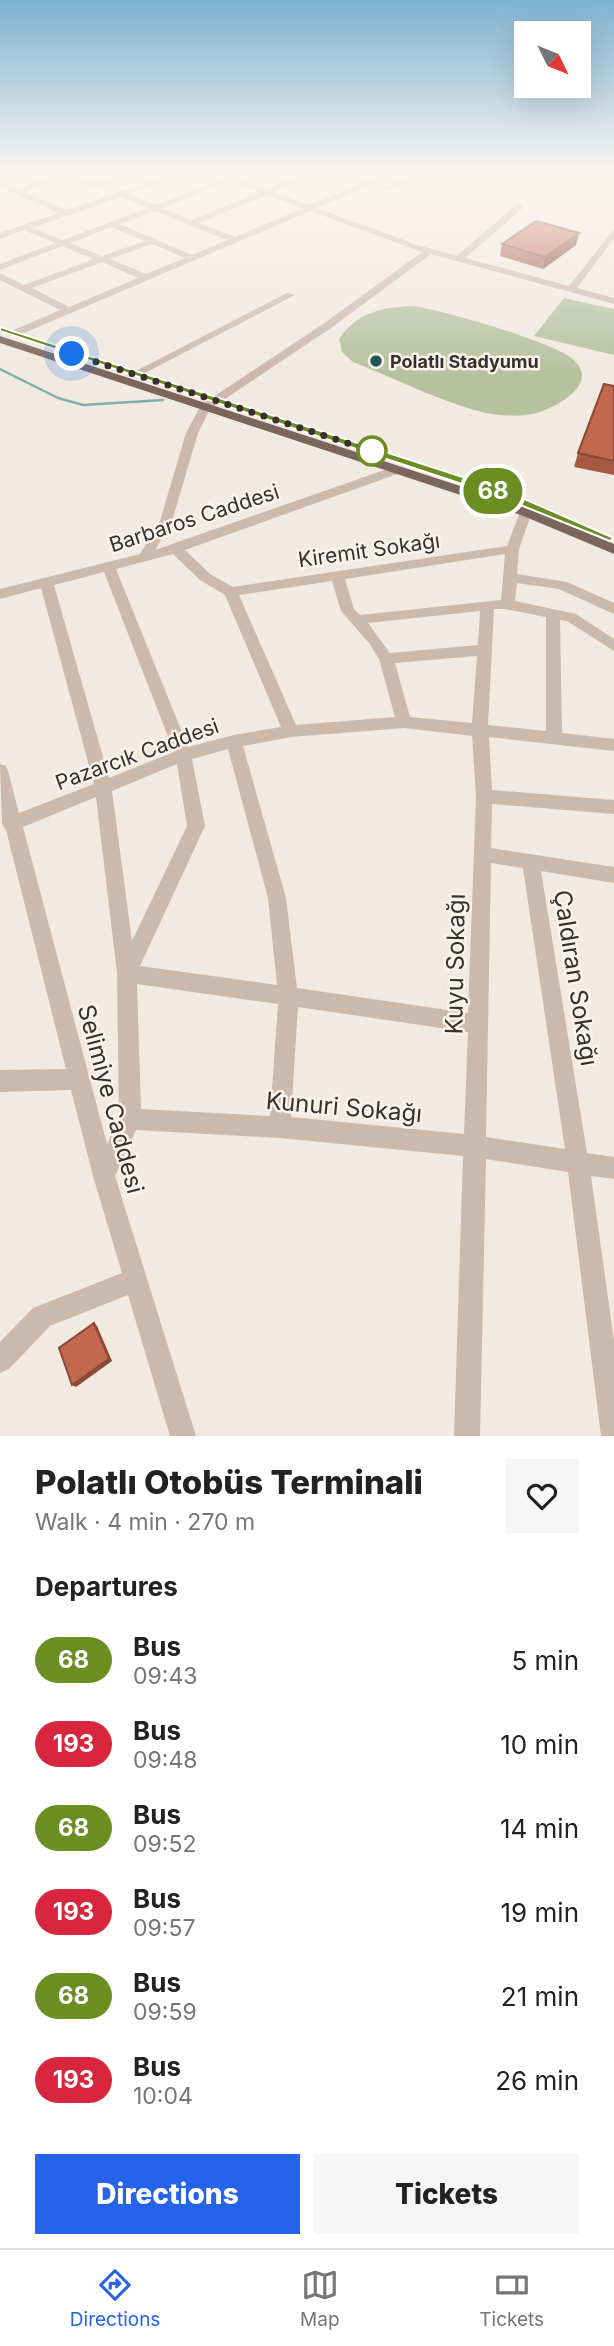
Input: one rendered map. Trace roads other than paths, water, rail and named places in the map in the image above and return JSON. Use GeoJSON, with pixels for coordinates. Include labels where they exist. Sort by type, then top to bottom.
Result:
{"type":"FeatureCollection","features":[{"type":"Feature","properties":{"kind":"main road"},"geometry":{"type":"LineString","coordinates":[[4,334],[526,512],[614,550]]}},
{"type":"Feature","properties":{"kind":"main road"},"geometry":{"type":"LineString","coordinates":[[4,334],[135,374],[209,403],[502,494],[614,538]]}},
{"type":"Feature","properties":{"kind":"street"},"geometry":{"type":"LineString","coordinates":[[56,239],[145,277]]}},
{"type":"Feature","properties":{"kind":"street"},"geometry":{"type":"LineString","coordinates":[[0,267],[74,239]]}},
{"type":"Feature","properties":{"kind":"street"},"geometry":{"type":"LineString","coordinates":[[393,239],[428,252],[614,301]]}},
{"type":"Feature","properties":{"kind":"street"},"geometry":{"type":"LineString","coordinates":[[457,260],[481,239]]}},
{"type":"Feature","properties":{"kind":"street"},"geometry":{"type":"LineString","coordinates":[[571,290],[609,239]]}},
{"type":"Feature","properties":{"kind":"street"},"geometry":{"type":"LineString","coordinates":[[24,288],[152,240],[192,258]]}},
{"type":"Feature","properties":{"kind":"street"},"geometry":{"type":"LineString","coordinates":[[4,334],[234,240]]}},
{"type":"Feature","properties":{"kind":"street"},"geometry":{"type":"LineString","coordinates":[[144,558],[166,521],[192,433],[209,403],[327,326],[428,252]]}},
{"type":"Feature","properties":{"kind":"street"},"geometry":{"type":"LineString","coordinates":[[0,276],[67,310]]}},
{"type":"Feature","properties":{"kind":"street"},"geometry":{"type":"LineString","coordinates":[[135,374],[290,295]]}},
{"type":"Feature","properties":{"kind":"street","name":"Barbaros Caddesi"},"geometry":{"type":"LineString","coordinates":[[0,594],[176,549],[397,470]]}},
{"type":"Feature","properties":{"kind":"street","name":"Kuyu Sokağı"},"geometry":{"type":"LineString","coordinates":[[467,1436],[484,796],[480,729],[485,650],[497,605],[509,600],[512,549],[526,512]]}},
{"type":"Feature","properties":{"kind":"street"},"geometry":{"type":"LineString","coordinates":[[176,549],[205,577],[231,592],[291,731]]}},
{"type":"Feature","properties":{"kind":"street","name":"Kiremit Sokağı"},"geometry":{"type":"LineString","coordinates":[[231,592],[512,549]]}},
{"type":"Feature","properties":{"kind":"street"},"geometry":{"type":"LineString","coordinates":[[109,567],[183,755],[196,826],[127,973]]}},
{"type":"Feature","properties":{"kind":"street"},"geometry":{"type":"LineString","coordinates":[[337,576],[344,601],[355,620],[374,639],[386,659],[404,722]]}},
{"type":"Feature","properties":{"kind":"street"},"geometry":{"type":"LineString","coordinates":[[510,578],[562,585],[614,609]]}},
{"type":"Feature","properties":{"kind":"street"},"geometry":{"type":"LineString","coordinates":[[46,582],[103,787],[127,973],[130,1119],[104,1176]]}},
{"type":"Feature","properties":{"kind":"street"},"geometry":{"type":"LineString","coordinates":[[355,620],[497,605],[553,612],[577,621],[614,646]]}},
{"type":"Feature","properties":{"kind":"street"},"geometry":{"type":"LineString","coordinates":[[553,612],[554,739]]}},
{"type":"Feature","properties":{"kind":"street"},"geometry":{"type":"LineString","coordinates":[[386,659],[485,650]]}},
{"type":"Feature","properties":{"kind":"street","name":"Pazarcık Caddesi"},"geometry":{"type":"LineString","coordinates":[[11,824],[183,755],[234,741],[291,731],[404,722],[614,745]]}},
{"type":"Feature","properties":{"kind":"street"},"geometry":{"type":"LineString","coordinates":[[234,741],[277,898],[288,999],[280,1127]]}},
{"type":"Feature","properties":{"kind":"street","name":"Selimiye Caddesi"},"geometry":{"type":"LineString","coordinates":[[0,771],[11,824],[104,1176],[133,1281],[183,1436]]}},
{"type":"Feature","properties":{"kind":"street"},"geometry":{"type":"LineString","coordinates":[[484,796],[614,807]]}},
{"type":"Feature","properties":{"kind":"street"},"geometry":{"type":"LineString","coordinates":[[482,855],[614,875]]}},
{"type":"Feature","properties":{"kind":"street","name":"Çaldıran Sokağı"},"geometry":{"type":"LineString","coordinates":[[531,862],[578,1163],[614,1436]]}},
{"type":"Feature","properties":{"kind":"street"},"geometry":{"type":"LineString","coordinates":[[127,973],[288,999],[478,1024]]}},
{"type":"Feature","properties":{"kind":"street"},"geometry":{"type":"LineString","coordinates":[[0,1081],[78,1079]]}},
{"type":"Feature","properties":{"kind":"street","name":"Kunuri Sokağı"},"geometry":{"type":"LineString","coordinates":[[130,1119],[280,1127],[475,1146],[614,1168]]}},
{"type":"Feature","properties":{"kind":"street"},"geometry":{"type":"LineString","coordinates":[[0,1360],[42,1317],[133,1281]]}},
{"type":"Feature","properties":{"kind":"waterway"},"geometry":{"type":"LineString","coordinates":[[0,369],[58,398],[83,405],[163,400]]}},
{"type":"Feature","properties":{"kind":"place","name":"Polatlı Stadyumu"},"geometry":{"type":"Point","coordinates":[376,361]}}]}
